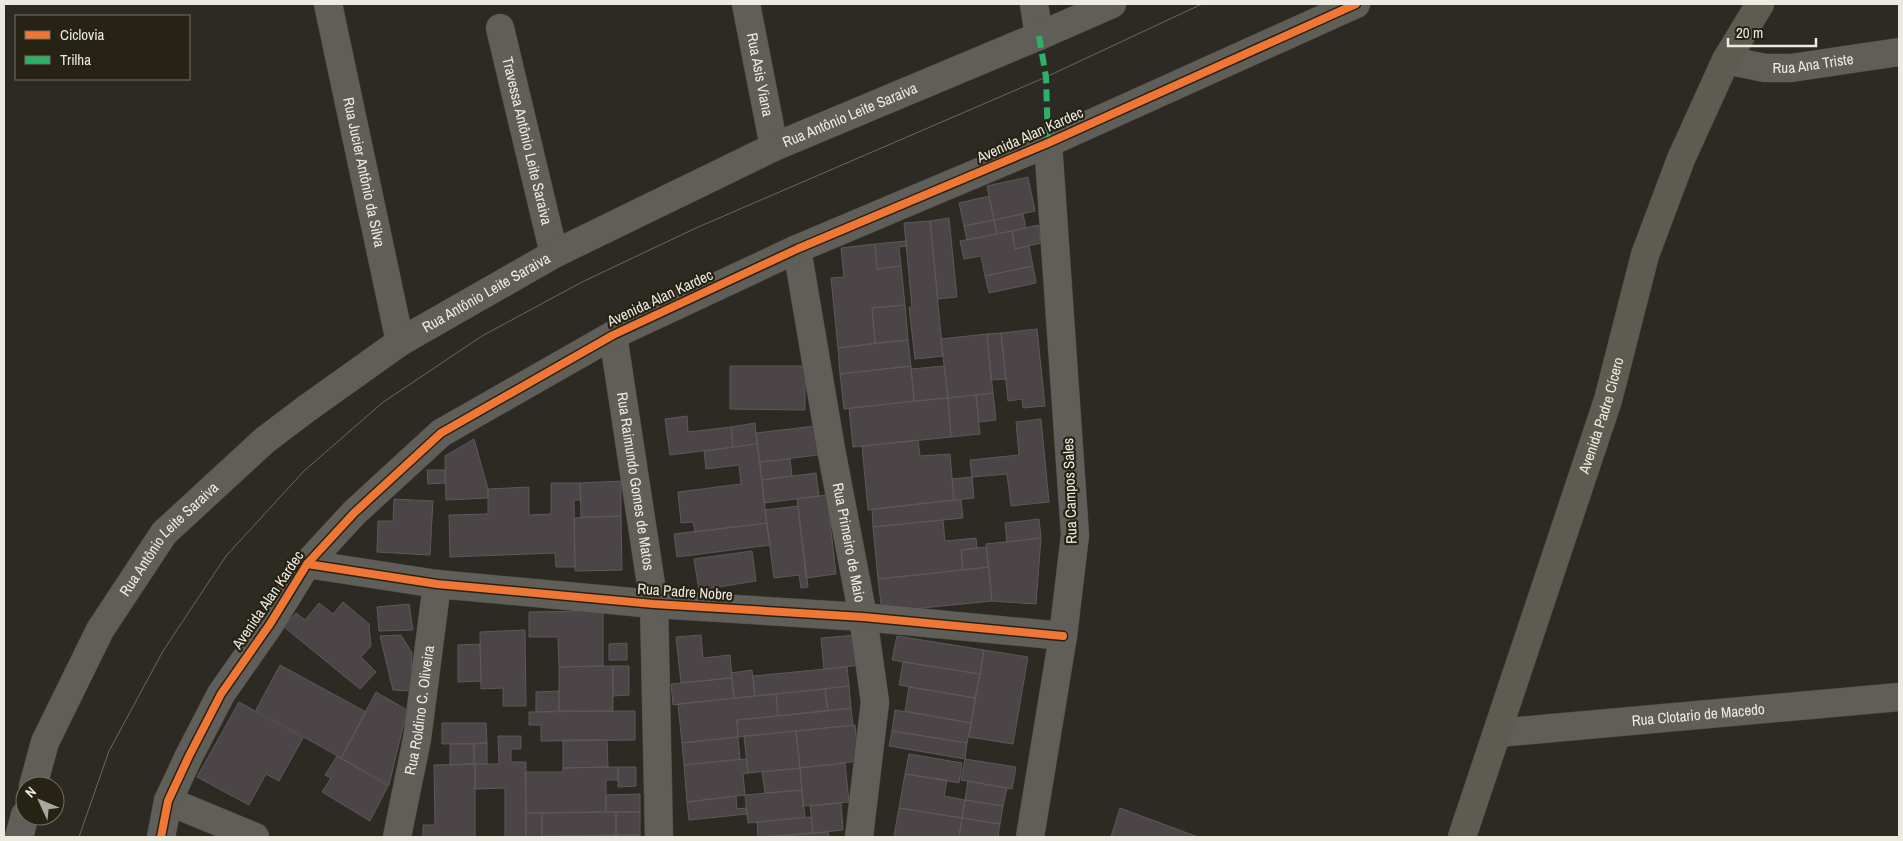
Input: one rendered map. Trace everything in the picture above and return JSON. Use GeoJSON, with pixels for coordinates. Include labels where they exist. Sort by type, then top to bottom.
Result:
{"type":"FeatureCollection","features":[{"type":"Feature","properties":{"kind":"main road"},"geometry":{"type":"LineString","coordinates":[[1732,50],[1747,4]]}},
{"type":"Feature","properties":{"kind":"main road","name":"Avenida Padre Cícero"},"geometry":{"type":"LineString","coordinates":[[1462,837],[1608,400],[1645,256],[1681,159],[1732,50],[1760,4]]}},
{"type":"Feature","properties":{"kind":"street","name":"Rua Jucier Antônio da Silva"},"geometry":{"type":"LineString","coordinates":[[328,4],[400,342]]}},
{"type":"Feature","properties":{"kind":"street","name":"Rua Asis Viana"},"geometry":{"type":"LineString","coordinates":[[746,4],[774,147]]}},
{"type":"Feature","properties":{"kind":"street"},"geometry":{"type":"LineString","coordinates":[[1034,4],[1039,36]]}},
{"type":"Feature","properties":{"kind":"street","name":"Rua Antônio Leite Saraiva"},"geometry":{"type":"LineString","coordinates":[[36,776],[45,742],[100,630],[164,533],[265,440],[400,342],[554,254],[774,147],[1112,4]]}},
{"type":"Feature","properties":{"kind":"street","name":"Avenida Alan Kardec"},"geometry":{"type":"LineString","coordinates":[[161,837],[168,801],[221,694],[270,624],[307,564],[354,513],[441,433],[613,335],[797,249],[1048,142],[1356,4]]}},
{"type":"Feature","properties":{"kind":"street","name":"Travessa Antônio Leite Saraiva"},"geometry":{"type":"LineString","coordinates":[[500,28],[554,254]]}},
{"type":"Feature","properties":{"kind":"street","name":"Rua Ana Triste"},"geometry":{"type":"LineString","coordinates":[[1732,50],[1765,68],[1791,68],[1899,52]]}},
{"type":"Feature","properties":{"kind":"street","name":"Rua Campos Sales"},"geometry":{"type":"LineString","coordinates":[[1030,837],[1062,636],[1075,536],[1048,142]]}},
{"type":"Feature","properties":{"kind":"street","name":"Rua Primeiro de Maio"},"geometry":{"type":"LineString","coordinates":[[797,249],[831,449],[863,617],[874,702],[859,837]]}},
{"type":"Feature","properties":{"kind":"street","name":"Rua Raimundo Gomes de Matos"},"geometry":{"type":"LineString","coordinates":[[613,335],[654,604],[658,837]]}},
{"type":"Feature","properties":{"kind":"street","name":"Rua Padre Nobre"},"geometry":{"type":"LineString","coordinates":[[307,564],[437,584],[654,604],[863,617],[1062,636]]}},
{"type":"Feature","properties":{"kind":"street","name":"Rua Roldino C. Oliveira"},"geometry":{"type":"LineString","coordinates":[[397,837],[417,739],[437,584]]}},
{"type":"Feature","properties":{"kind":"street","name":"Rua Clotario de Macedo"},"geometry":{"type":"LineString","coordinates":[[1497,733],[1899,697]]}},
{"type":"Feature","properties":{"kind":"street"},"geometry":{"type":"LineString","coordinates":[[168,801],[255,837]]}},
{"type":"Feature","properties":{"kind":"building"},"geometry":{"type":"Polygon","coordinates":[[[1028,177],[1035,211],[994,220],[987,186],[1028,177]]]}},
{"type":"Feature","properties":{"kind":"building"},"geometry":{"type":"Polygon","coordinates":[[[989,196],[994,220],[964,226],[959,203],[989,196]]]}},
{"type":"Feature","properties":{"kind":"building"},"geometry":{"type":"Polygon","coordinates":[[[1023,214],[1026,228],[997,234],[994,220],[1023,214]]]}},
{"type":"Feature","properties":{"kind":"building"},"geometry":{"type":"Polygon","coordinates":[[[949,218],[957,297],[938,299],[930,221],[949,218]]]}},
{"type":"Feature","properties":{"kind":"building"},"geometry":{"type":"Polygon","coordinates":[[[994,220],[997,234],[967,240],[964,226],[994,220]]]}},
{"type":"Feature","properties":{"kind":"building"},"geometry":{"type":"Polygon","coordinates":[[[930,221],[943,356],[915,359],[909,307],[912,307],[904,223],[930,221]]]}},
{"type":"Feature","properties":{"kind":"building"},"geometry":{"type":"Polygon","coordinates":[[[1038,225],[1041,243],[1015,249],[1012,231],[1038,225]]]}},
{"type":"Feature","properties":{"kind":"building"},"geometry":{"type":"Polygon","coordinates":[[[1012,231],[1015,249],[1029,246],[1033,266],[985,276],[981,256],[964,259],[960,241],[1012,231]]]}},
{"type":"Feature","properties":{"kind":"building"},"geometry":{"type":"Polygon","coordinates":[[[906,241],[906,246],[899,247],[901,266],[877,269],[875,244],[906,241]]]}},
{"type":"Feature","properties":{"kind":"building"},"geometry":{"type":"Polygon","coordinates":[[[875,244],[877,269],[901,266],[905,305],[872,308],[875,343],[838,348],[831,278],[844,277],[841,248],[875,244]]]}},
{"type":"Feature","properties":{"kind":"building"},"geometry":{"type":"Polygon","coordinates":[[[1033,266],[1036,283],[989,293],[985,276],[1033,266]]]}},
{"type":"Feature","properties":{"kind":"building"},"geometry":{"type":"Polygon","coordinates":[[[905,305],[908,340],[875,343],[872,308],[905,305]]]}},
{"type":"Feature","properties":{"kind":"building"},"geometry":{"type":"Polygon","coordinates":[[[1037,329],[1045,406],[1023,408],[1022,399],[1008,401],[1001,333],[1037,329]]]}},
{"type":"Feature","properties":{"kind":"building"},"geometry":{"type":"Polygon","coordinates":[[[1001,333],[1006,379],[991,380],[987,334],[1001,333]]]}},
{"type":"Feature","properties":{"kind":"building"},"geometry":{"type":"Polygon","coordinates":[[[987,334],[993,393],[948,398],[941,339],[987,334]]]}},
{"type":"Feature","properties":{"kind":"building"},"geometry":{"type":"Polygon","coordinates":[[[908,340],[911,366],[840,374],[838,348],[908,340]]]}},
{"type":"Feature","properties":{"kind":"building"},"geometry":{"type":"Polygon","coordinates":[[[730,366],[805,366],[805,410],[730,409],[730,366]]]}},
{"type":"Feature","properties":{"kind":"building"},"geometry":{"type":"Polygon","coordinates":[[[911,366],[914,401],[844,409],[840,374],[911,366]]]}},
{"type":"Feature","properties":{"kind":"building"},"geometry":{"type":"Polygon","coordinates":[[[944,366],[948,398],[914,401],[911,369],[944,366]]]}},
{"type":"Feature","properties":{"kind":"building"},"geometry":{"type":"Polygon","coordinates":[[[993,393],[996,420],[979,422],[976,395],[993,393]]]}},
{"type":"Feature","properties":{"kind":"building"},"geometry":{"type":"Polygon","coordinates":[[[976,395],[980,434],[951,437],[948,398],[976,395]]]}},
{"type":"Feature","properties":{"kind":"building"},"geometry":{"type":"Polygon","coordinates":[[[948,398],[951,437],[853,447],[849,408],[948,398]]]}},
{"type":"Feature","properties":{"kind":"building"},"geometry":{"type":"Polygon","coordinates":[[[687,416],[688,432],[731,427],[733,447],[670,455],[665,419],[687,416]]]}},
{"type":"Feature","properties":{"kind":"building"},"geometry":{"type":"Polygon","coordinates":[[[1041,419],[1049,502],[1011,506],[1007,474],[972,477],[970,460],[1019,455],[1016,422],[1041,419]]]}},
{"type":"Feature","properties":{"kind":"building"},"geometry":{"type":"Polygon","coordinates":[[[755,423],[757,444],[733,447],[731,427],[755,423]]]}},
{"type":"Feature","properties":{"kind":"building"},"geometry":{"type":"Polygon","coordinates":[[[815,426],[818,455],[760,462],[756,433],[815,426]]]}},
{"type":"Feature","properties":{"kind":"building"},"geometry":{"type":"Polygon","coordinates":[[[474,439],[488,489],[488,498],[446,500],[445,456],[474,439]]]}},
{"type":"Feature","properties":{"kind":"building"},"geometry":{"type":"Polygon","coordinates":[[[918,440],[920,456],[950,454],[954,500],[868,510],[862,446],[918,440]]]}},
{"type":"Feature","properties":{"kind":"building"},"geometry":{"type":"Polygon","coordinates":[[[757,444],[767,523],[695,532],[693,522],[681,523],[678,492],[741,484],[739,465],[706,469],[704,451],[757,444]]]}},
{"type":"Feature","properties":{"kind":"building"},"geometry":{"type":"Polygon","coordinates":[[[790,459],[792,476],[762,480],[760,462],[790,459]]]}},
{"type":"Feature","properties":{"kind":"building"},"geometry":{"type":"Polygon","coordinates":[[[427,470],[445,470],[445,483],[428,484],[427,470]]]}},
{"type":"Feature","properties":{"kind":"building"},"geometry":{"type":"Polygon","coordinates":[[[816,473],[819,496],[764,503],[762,480],[816,473]]]}},
{"type":"Feature","properties":{"kind":"building"},"geometry":{"type":"Polygon","coordinates":[[[972,477],[974,498],[954,500],[952,479],[972,477]]]}},
{"type":"Feature","properties":{"kind":"building"},"geometry":{"type":"Polygon","coordinates":[[[621,481],[621,516],[581,517],[580,483],[621,481]]]}},
{"type":"Feature","properties":{"kind":"building"},"geometry":{"type":"Polygon","coordinates":[[[551,483],[580,483],[581,500],[574,500],[575,567],[556,567],[555,553],[450,557],[449,515],[488,514],[488,489],[529,487],[529,515],[551,514],[551,483]]]}},
{"type":"Feature","properties":{"kind":"building"},"geometry":{"type":"Polygon","coordinates":[[[827,495],[836,574],[806,578],[797,499],[827,495]]]}},
{"type":"Feature","properties":{"kind":"building"},"geometry":{"type":"Polygon","coordinates":[[[394,499],[433,501],[430,555],[377,552],[378,521],[393,521],[394,499]]]}},
{"type":"Feature","properties":{"kind":"building"},"geometry":{"type":"Polygon","coordinates":[[[961,500],[963,518],[873,527],[872,509],[961,500]]]}},
{"type":"Feature","properties":{"kind":"building"},"geometry":{"type":"Polygon","coordinates":[[[798,506],[808,587],[801,588],[799,575],[774,578],[765,510],[798,506]]]}},
{"type":"Feature","properties":{"kind":"building"},"geometry":{"type":"Polygon","coordinates":[[[621,516],[622,570],[575,571],[574,518],[621,516]]]}},
{"type":"Feature","properties":{"kind":"building"},"geometry":{"type":"Polygon","coordinates":[[[1039,519],[1041,538],[1007,542],[1005,523],[1039,519]]]}},
{"type":"Feature","properties":{"kind":"building"},"geometry":{"type":"Polygon","coordinates":[[[943,520],[945,541],[976,538],[977,548],[961,550],[963,570],[878,579],[873,527],[943,520]]]}},
{"type":"Feature","properties":{"kind":"building"},"geometry":{"type":"Polygon","coordinates":[[[767,523],[770,545],[677,557],[674,534],[767,523]]]}},
{"type":"Feature","properties":{"kind":"building"},"geometry":{"type":"Polygon","coordinates":[[[1041,538],[1036,604],[992,601],[986,544],[1041,538]]]}},
{"type":"Feature","properties":{"kind":"building"},"geometry":{"type":"Polygon","coordinates":[[[986,547],[989,567],[963,570],[961,550],[986,547]]]}},
{"type":"Feature","properties":{"kind":"building"},"geometry":{"type":"Polygon","coordinates":[[[752,551],[756,581],[699,590],[694,559],[752,551]]]}},
{"type":"Feature","properties":{"kind":"building"},"geometry":{"type":"Polygon","coordinates":[[[989,567],[992,601],[882,612],[878,579],[989,567]]]}},
{"type":"Feature","properties":{"kind":"building"},"geometry":{"type":"Polygon","coordinates":[[[343,602],[369,624],[371,646],[361,657],[376,672],[360,689],[284,627],[296,613],[305,620],[319,603],[333,614],[343,602]]]}},
{"type":"Feature","properties":{"kind":"building"},"geometry":{"type":"Polygon","coordinates":[[[409,604],[413,630],[379,631],[377,607],[409,604]]]}},
{"type":"Feature","properties":{"kind":"building"},"geometry":{"type":"Polygon","coordinates":[[[603,611],[603,666],[559,667],[558,637],[529,637],[529,612],[603,611]]]}},
{"type":"Feature","properties":{"kind":"building"},"geometry":{"type":"Polygon","coordinates":[[[525,630],[526,706],[503,706],[503,688],[481,689],[480,632],[525,630]]]}},
{"type":"Feature","properties":{"kind":"building"},"geometry":{"type":"Polygon","coordinates":[[[401,635],[412,653],[411,691],[393,690],[380,636],[401,635]]]}},
{"type":"Feature","properties":{"kind":"building"},"geometry":{"type":"Polygon","coordinates":[[[701,635],[703,658],[730,655],[732,678],[681,683],[676,637],[701,635]]]}},
{"type":"Feature","properties":{"kind":"building"},"geometry":{"type":"Polygon","coordinates":[[[857,635],[861,665],[824,669],[821,638],[857,635]]]}},
{"type":"Feature","properties":{"kind":"building"},"geometry":{"type":"Polygon","coordinates":[[[897,636],[984,650],[980,674],[892,660],[897,636]]]}},
{"type":"Feature","properties":{"kind":"building"},"geometry":{"type":"Polygon","coordinates":[[[627,643],[627,660],[609,660],[609,644],[627,643]]]}},
{"type":"Feature","properties":{"kind":"building"},"geometry":{"type":"Polygon","coordinates":[[[480,644],[481,681],[458,682],[458,645],[480,644]]]}},
{"type":"Feature","properties":{"kind":"building"},"geometry":{"type":"Polygon","coordinates":[[[984,650],[1028,657],[1013,744],[969,737],[984,650]]]}},
{"type":"Feature","properties":{"kind":"building"},"geometry":{"type":"Polygon","coordinates":[[[903,662],[980,674],[975,698],[899,685],[903,662]]]}},
{"type":"Feature","properties":{"kind":"building"},"geometry":{"type":"Polygon","coordinates":[[[280,665],[366,712],[341,758],[256,710],[280,665]]]}},
{"type":"Feature","properties":{"kind":"building"},"geometry":{"type":"Polygon","coordinates":[[[613,666],[613,711],[559,711],[559,667],[613,666]]]}},
{"type":"Feature","properties":{"kind":"building"},"geometry":{"type":"Polygon","coordinates":[[[613,666],[629,666],[629,695],[613,696],[613,666]]]}},
{"type":"Feature","properties":{"kind":"building"},"geometry":{"type":"Polygon","coordinates":[[[847,667],[849,686],[755,696],[753,676],[847,667]]]}},
{"type":"Feature","properties":{"kind":"building"},"geometry":{"type":"Polygon","coordinates":[[[752,670],[755,696],[734,698],[731,673],[752,670]]]}},
{"type":"Feature","properties":{"kind":"building"},"geometry":{"type":"Polygon","coordinates":[[[732,678],[734,698],[673,705],[671,684],[732,678]]]}},
{"type":"Feature","properties":{"kind":"building"},"geometry":{"type":"Polygon","coordinates":[[[849,686],[851,708],[828,711],[825,689],[849,686]]]}},
{"type":"Feature","properties":{"kind":"building"},"geometry":{"type":"Polygon","coordinates":[[[909,687],[975,698],[971,723],[905,711],[909,687]]]}},
{"type":"Feature","properties":{"kind":"building"},"geometry":{"type":"Polygon","coordinates":[[[825,689],[828,711],[778,716],[776,694],[825,689]]]}},
{"type":"Feature","properties":{"kind":"building"},"geometry":{"type":"Polygon","coordinates":[[[559,691],[559,711],[536,712],[536,692],[559,691]]]}},
{"type":"Feature","properties":{"kind":"building"},"geometry":{"type":"Polygon","coordinates":[[[376,692],[407,710],[389,785],[341,758],[376,692]]]}},
{"type":"Feature","properties":{"kind":"building"},"geometry":{"type":"Polygon","coordinates":[[[776,694],[778,716],[737,720],[738,737],[682,743],[678,704],[776,694]]]}},
{"type":"Feature","properties":{"kind":"building"},"geometry":{"type":"Polygon","coordinates":[[[239,702],[303,738],[279,781],[266,774],[249,805],[197,777],[239,702]]]}},
{"type":"Feature","properties":{"kind":"building"},"geometry":{"type":"Polygon","coordinates":[[[851,708],[853,725],[738,737],[737,720],[851,708]]]}},
{"type":"Feature","properties":{"kind":"building"},"geometry":{"type":"Polygon","coordinates":[[[895,710],[971,723],[967,743],[892,731],[895,710]]]}},
{"type":"Feature","properties":{"kind":"building"},"geometry":{"type":"Polygon","coordinates":[[[635,711],[635,740],[541,741],[541,725],[529,725],[529,712],[635,711]]]}},
{"type":"Feature","properties":{"kind":"building"},"geometry":{"type":"Polygon","coordinates":[[[442,723],[486,723],[487,743],[442,744],[442,723]]]}},
{"type":"Feature","properties":{"kind":"building"},"geometry":{"type":"Polygon","coordinates":[[[855,725],[859,761],[800,768],[796,731],[855,725]]]}},
{"type":"Feature","properties":{"kind":"building"},"geometry":{"type":"Polygon","coordinates":[[[796,731],[800,768],[748,773],[744,736],[796,731]]]}},
{"type":"Feature","properties":{"kind":"building"},"geometry":{"type":"Polygon","coordinates":[[[892,731],[967,743],[965,759],[889,746],[892,731]]]}},
{"type":"Feature","properties":{"kind":"building"},"geometry":{"type":"Polygon","coordinates":[[[498,736],[521,736],[521,749],[511,749],[511,762],[526,762],[526,837],[505,837],[505,788],[475,789],[475,764],[499,764],[498,736]]]}},
{"type":"Feature","properties":{"kind":"building"},"geometry":{"type":"Polygon","coordinates":[[[738,737],[740,759],[684,765],[682,743],[738,737]]]}},
{"type":"Feature","properties":{"kind":"building"},"geometry":{"type":"Polygon","coordinates":[[[563,740],[607,740],[608,767],[563,768],[563,740]]]}},
{"type":"Feature","properties":{"kind":"building"},"geometry":{"type":"Polygon","coordinates":[[[487,743],[487,764],[474,764],[474,744],[487,743]]]}},
{"type":"Feature","properties":{"kind":"building"},"geometry":{"type":"Polygon","coordinates":[[[450,744],[474,744],[474,764],[450,765],[450,744]]]}},
{"type":"Feature","properties":{"kind":"building"},"geometry":{"type":"Polygon","coordinates":[[[909,754],[962,763],[959,783],[905,774],[909,754]]]}},
{"type":"Feature","properties":{"kind":"building"},"geometry":{"type":"Polygon","coordinates":[[[337,756],[388,786],[370,821],[322,792],[331,778],[325,775],[337,756]]]}},
{"type":"Feature","properties":{"kind":"building"},"geometry":{"type":"Polygon","coordinates":[[[746,759],[748,773],[743,774],[745,795],[687,802],[684,765],[746,759]]]}},
{"type":"Feature","properties":{"kind":"building"},"geometry":{"type":"Polygon","coordinates":[[[965,759],[1016,767],[1012,789],[961,780],[965,759]]]}},
{"type":"Feature","properties":{"kind":"building"},"geometry":{"type":"Polygon","coordinates":[[[845,763],[849,802],[803,806],[800,768],[845,763]]]}},
{"type":"Feature","properties":{"kind":"building"},"geometry":{"type":"Polygon","coordinates":[[[475,764],[475,837],[423,837],[423,825],[435,825],[434,765],[475,764]]]}},
{"type":"Feature","properties":{"kind":"building"},"geometry":{"type":"Polygon","coordinates":[[[618,767],[618,780],[606,780],[606,812],[526,813],[525,772],[563,772],[563,768],[618,767]]]}},
{"type":"Feature","properties":{"kind":"building"},"geometry":{"type":"Polygon","coordinates":[[[618,767],[636,767],[636,786],[618,787],[618,767]]]}},
{"type":"Feature","properties":{"kind":"building"},"geometry":{"type":"Polygon","coordinates":[[[800,768],[802,790],[765,793],[762,772],[800,768]]]}},
{"type":"Feature","properties":{"kind":"building"},"geometry":{"type":"Polygon","coordinates":[[[905,774],[947,780],[944,796],[965,800],[962,818],[899,808],[905,774]]]}},
{"type":"Feature","properties":{"kind":"building"},"geometry":{"type":"Polygon","coordinates":[[[968,781],[1007,788],[1003,806],[965,800],[968,781]]]}},
{"type":"Feature","properties":{"kind":"building"},"geometry":{"type":"Polygon","coordinates":[[[802,790],[805,817],[748,823],[745,795],[802,790]]]}},
{"type":"Feature","properties":{"kind":"building"},"geometry":{"type":"Polygon","coordinates":[[[640,794],[640,812],[606,812],[606,795],[640,794]]]}},
{"type":"Feature","properties":{"kind":"building"},"geometry":{"type":"Polygon","coordinates":[[[736,796],[737,809],[746,808],[747,814],[689,820],[687,802],[736,796]]]}},
{"type":"Feature","properties":{"kind":"building"},"geometry":{"type":"Polygon","coordinates":[[[965,800],[1003,806],[1000,824],[962,818],[965,800]]]}},
{"type":"Feature","properties":{"kind":"building"},"geometry":{"type":"Polygon","coordinates":[[[841,803],[843,830],[813,833],[810,806],[841,803]]]}},
{"type":"Feature","properties":{"kind":"building"},"geometry":{"type":"Polygon","coordinates":[[[899,808],[962,818],[959,837],[894,836],[899,808]]]}},
{"type":"Feature","properties":{"kind":"building"},"geometry":{"type":"Polygon","coordinates":[[[1120,808],[1198,837],[1111,837],[1120,808]]]}},
{"type":"Feature","properties":{"kind":"building"},"geometry":{"type":"Polygon","coordinates":[[[616,812],[616,835],[542,836],[542,813],[616,812]]]}},
{"type":"Feature","properties":{"kind":"building"},"geometry":{"type":"Polygon","coordinates":[[[616,812],[640,812],[640,835],[616,835],[616,812]]]}},
{"type":"Feature","properties":{"kind":"building"},"geometry":{"type":"Polygon","coordinates":[[[526,813],[542,813],[542,836],[574,837],[526,837],[526,813]]]}},
{"type":"Feature","properties":{"kind":"building"},"geometry":{"type":"Polygon","coordinates":[[[811,817],[813,833],[758,837],[757,822],[811,817]]]}},
{"type":"Feature","properties":{"kind":"building"},"geometry":{"type":"Polygon","coordinates":[[[962,818],[1000,824],[998,837],[959,837],[962,818]]]}},
{"type":"Feature","properties":{"kind":"building"},"geometry":{"type":"Polygon","coordinates":[[[828,832],[829,837],[772,837],[813,833],[828,832]]]}},
{"type":"Feature","properties":{"kind":"building"},"geometry":{"type":"Polygon","coordinates":[[[640,835],[640,837],[587,837],[587,836],[640,835]]]}},
{"type":"Feature","properties":{"kind":"tram line"},"geometry":{"type":"LineString","coordinates":[[79,837],[109,751],[163,651],[226,556],[304,471],[382,403],[482,336],[582,282],[696,228],[1046,77],[1202,4]]}},
{"type":"Feature","properties":{"kind":"marked path"},"geometry":{"type":"LineString","coordinates":[[1039,36],[1046,77],[1048,143]]}},
{"type":"Feature","properties":{"kind":"cycle path"},"geometry":{"type":"LineString","coordinates":[[161,837],[168,801],[221,694],[270,624],[307,564],[354,513],[441,433],[613,335],[797,249],[1048,143],[1356,4]]}},
{"type":"Feature","properties":{"kind":"cycle path"},"geometry":{"type":"LineString","coordinates":[[307,564],[437,584],[654,604],[863,617],[1063,636]]}}]}
